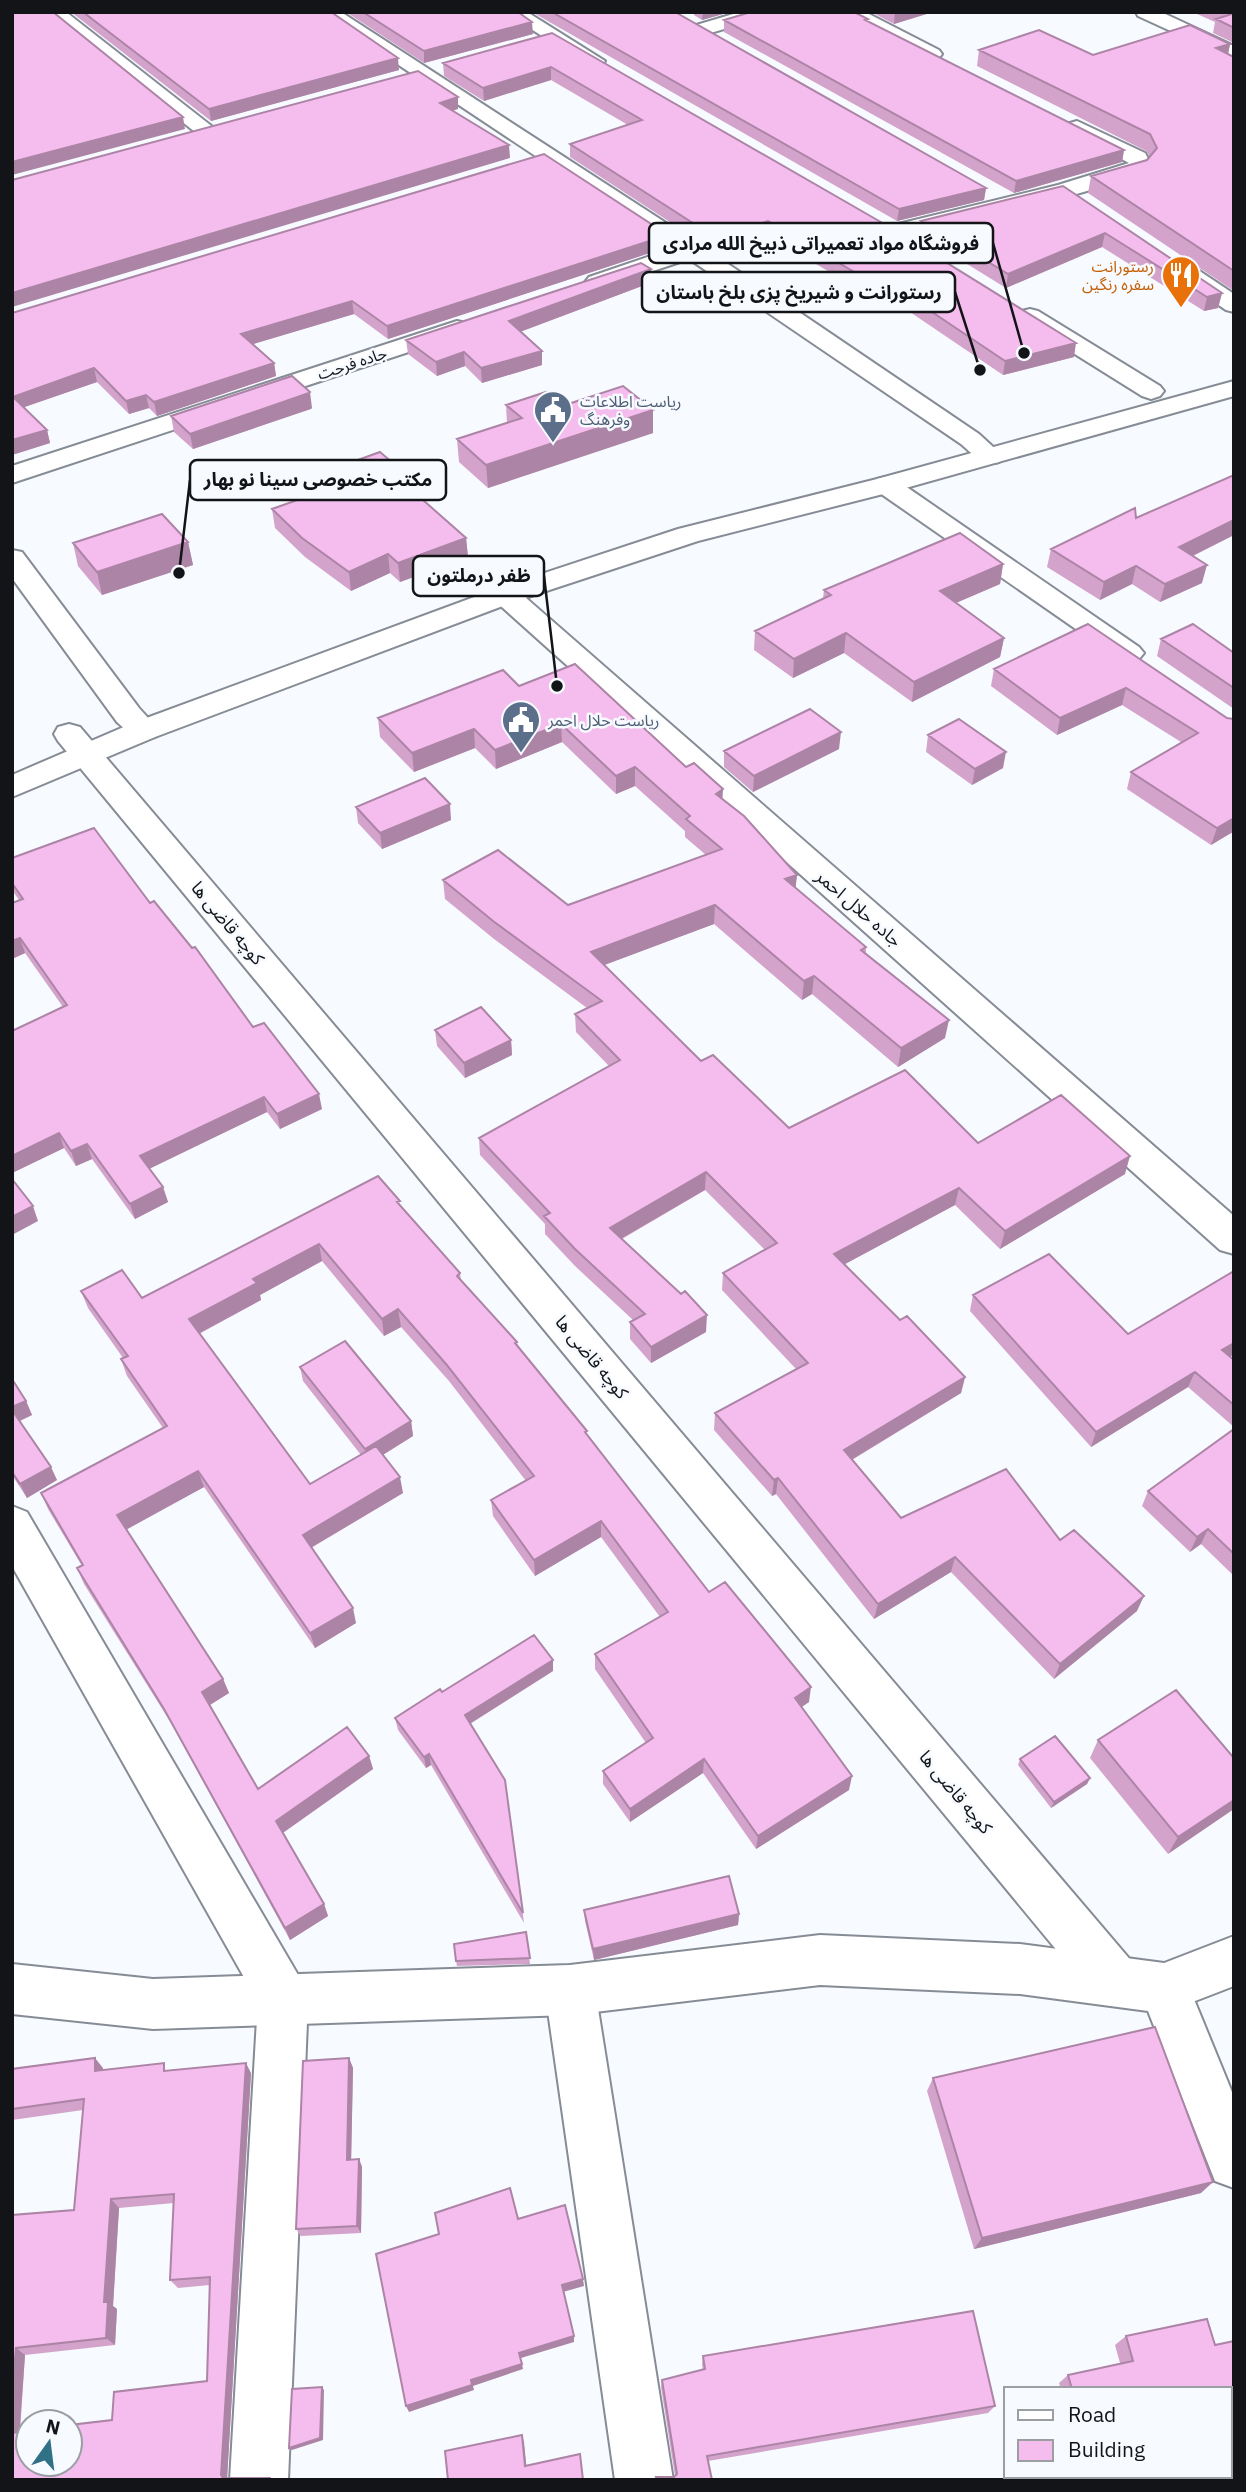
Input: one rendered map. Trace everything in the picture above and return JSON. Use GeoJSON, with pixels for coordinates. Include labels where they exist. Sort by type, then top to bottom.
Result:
{"type":"FeatureCollection","features":[{"type":"Feature","properties":{"kind":"street"},"geometry":{"type":"LineString","coordinates":[[54,12],[214,130],[181,139]]}},
{"type":"Feature","properties":{"kind":"street"},"geometry":{"type":"LineString","coordinates":[[328,12],[692,250],[980,448]]}},
{"type":"Feature","properties":{"kind":"street"},"geometry":{"type":"LineString","coordinates":[[513,12],[615,72]]}},
{"type":"Feature","properties":{"kind":"street"},"geometry":{"type":"LineString","coordinates":[[700,30],[762,12]]}},
{"type":"Feature","properties":{"kind":"street"},"geometry":{"type":"LineString","coordinates":[[850,12],[950,63]]}},
{"type":"Feature","properties":{"kind":"street"},"geometry":{"type":"LineString","coordinates":[[1145,12],[1234,54]]}},
{"type":"Feature","properties":{"kind":"street"},"geometry":{"type":"LineString","coordinates":[[679,18],[724,43]]}},
{"type":"Feature","properties":{"kind":"street"},"geometry":{"type":"LineString","coordinates":[[527,44],[554,37]]}},
{"type":"Feature","properties":{"kind":"street"},"geometry":{"type":"LineString","coordinates":[[394,80],[447,66]]}},
{"type":"Feature","properties":{"kind":"street"},"geometry":{"type":"LineString","coordinates":[[894,232],[1065,190],[1134,170],[1140,164],[1137,158],[1062,120]]}},
{"type":"Feature","properties":{"kind":"street"},"geometry":{"type":"LineString","coordinates":[[521,164],[548,156]]}},
{"type":"Feature","properties":{"kind":"street"},"geometry":{"type":"LineString","coordinates":[[988,190],[1012,204]]}},
{"type":"Feature","properties":{"kind":"street"},"geometry":{"type":"LineString","coordinates":[[1065,190],[1088,205]]}},
{"type":"Feature","properties":{"kind":"street"},"geometry":{"type":"LineString","coordinates":[[870,219],[918,247]]}},
{"type":"Feature","properties":{"kind":"street"},"geometry":{"type":"LineString","coordinates":[[575,289],[692,250]]}},
{"type":"Feature","properties":{"kind":"street"},"geometry":{"type":"LineString","coordinates":[[1155,251],[1234,305]]}},
{"type":"Feature","properties":{"kind":"street"},"geometry":{"type":"LineString","coordinates":[[1011,304],[1151,391]]}},
{"type":"Feature","properties":{"kind":"street","name":"جاده فرحت"},"geometry":{"type":"LineString","coordinates":[[12,475],[484,319]]}},
{"type":"Feature","properties":{"kind":"street"},"geometry":{"type":"LineString","coordinates":[[495,586],[886,485],[980,448],[1151,391],[1234,367]]}},
{"type":"Feature","properties":{"kind":"street"},"geometry":{"type":"LineString","coordinates":[[12,787],[67,743],[136,722],[721,503],[980,448],[1234,388]]}},
{"type":"Feature","properties":{"kind":"street"},"geometry":{"type":"LineString","coordinates":[[886,485],[1155,671]]}},
{"type":"Feature","properties":{"kind":"street"},"geometry":{"type":"LineString","coordinates":[[12,558],[136,722]]}},
{"type":"Feature","properties":{"kind":"street","name":"جاده حلال احمر"},"geometry":{"type":"LineString","coordinates":[[495,586],[1234,1238]]}},
{"type":"Feature","properties":{"kind":"street","name":"کوچه قاضی ها"},"geometry":{"type":"LineString","coordinates":[[67,743],[1115,1981]]}},
{"type":"Feature","properties":{"kind":"street"},"geometry":{"type":"LineString","coordinates":[[12,1525],[283,1998],[259,2480]]}},
{"type":"Feature","properties":{"kind":"street"},"geometry":{"type":"LineString","coordinates":[[12,1989],[153,2004],[570,1990],[820,1960],[1020,1969],[1164,1988],[1234,1961]]}},
{"type":"Feature","properties":{"kind":"street"},"geometry":{"type":"LineString","coordinates":[[1164,1988],[1234,2162]]}},
{"type":"Feature","properties":{"kind":"street"},"geometry":{"type":"LineString","coordinates":[[570,1990],[644,2480]]}},
{"type":"Feature","properties":{"kind":"building"},"geometry":{"type":"Polygon","coordinates":[[[12,12],[53,12],[183,117],[12,162],[12,12]]]}},
{"type":"Feature","properties":{"kind":"building"},"geometry":{"type":"Polygon","coordinates":[[[83,12],[331,12],[398,58],[209,109],[83,12]]]}},
{"type":"Feature","properties":{"kind":"building"},"geometry":{"type":"Polygon","coordinates":[[[363,12],[518,12],[532,22],[424,51],[363,12]]]}},
{"type":"Feature","properties":{"kind":"building"},"geometry":{"type":"Polygon","coordinates":[[[552,12],[675,12],[986,188],[899,209],[552,12]]]}},
{"type":"Feature","properties":{"kind":"building"},"geometry":{"type":"Polygon","coordinates":[[[751,12],[854,12],[868,19],[865,20],[1124,150],[1016,181],[724,20],[751,12]]]}},
{"type":"Feature","properties":{"kind":"building"},"geometry":{"type":"Polygon","coordinates":[[[1227,12],[1234,12],[1234,28],[1216,19],[1232,14],[1227,12]]]}},
{"type":"Feature","properties":{"kind":"building"},"geometry":{"type":"Polygon","coordinates":[[[1190,25],[1230,44],[1216,48],[1234,57],[1234,271],[1091,176],[1147,160],[1157,148],[1150,134],[979,50],[1039,30],[1093,55],[1190,25]]]}},
{"type":"Feature","properties":{"kind":"building"},"geometry":{"type":"Polygon","coordinates":[[[552,33],[886,225],[1076,343],[1005,361],[877,275],[866,279],[768,221],[751,227],[745,223],[717,233],[701,224],[696,225],[570,144],[642,120],[551,67],[483,88],[443,63],[552,33]]]}},
{"type":"Feature","properties":{"kind":"building"},"geometry":{"type":"Polygon","coordinates":[[[418,71],[458,97],[440,103],[509,145],[12,293],[12,180],[418,71]]]}},
{"type":"Feature","properties":{"kind":"building"},"geometry":{"type":"Polygon","coordinates":[[[544,154],[668,235],[387,326],[352,301],[241,334],[274,363],[154,402],[146,395],[126,401],[94,368],[13,397],[47,430],[12,440],[12,313],[544,154]]]}},
{"type":"Feature","properties":{"kind":"building"},"geometry":{"type":"Polygon","coordinates":[[[1063,186],[1222,293],[1207,297],[1105,233],[1008,274],[921,221],[1063,186]]]}},
{"type":"Feature","properties":{"kind":"building"},"geometry":{"type":"Polygon","coordinates":[[[641,263],[651,269],[509,321],[542,351],[481,368],[464,352],[436,362],[406,340],[641,263]]]}},
{"type":"Feature","properties":{"kind":"building"},"geometry":{"type":"Polygon","coordinates":[[[292,376],[310,392],[190,434],[171,416],[292,376]]]}},
{"type":"Feature","properties":{"kind":"building"},"geometry":{"type":"Polygon","coordinates":[[[623,386],[653,410],[486,465],[457,439],[522,418],[506,405],[546,392],[562,406],[623,386]]]}},
{"type":"Feature","properties":{"kind":"building"},"geometry":{"type":"Polygon","coordinates":[[[380,452],[415,482],[406,485],[466,538],[398,563],[388,554],[349,572],[302,538],[272,509],[306,497],[291,484],[380,452]]]}},
{"type":"Feature","properties":{"kind":"building"},"geometry":{"type":"Polygon","coordinates":[[[1234,475],[1234,520],[1179,547],[1207,565],[1165,584],[1136,566],[1104,582],[1051,549],[1135,508],[1136,518],[1234,475]]]}},
{"type":"Feature","properties":{"kind":"building"},"geometry":{"type":"Polygon","coordinates":[[[162,514],[188,542],[97,572],[73,543],[162,514]]]}},
{"type":"Feature","properties":{"kind":"building"},"geometry":{"type":"Polygon","coordinates":[[[960,533],[1003,564],[940,591],[1004,638],[914,682],[846,633],[794,659],[755,631],[831,595],[824,590],[960,533]]]}},
{"type":"Feature","properties":{"kind":"building"},"geometry":{"type":"Polygon","coordinates":[[[1088,624],[1227,718],[1234,719],[1234,818],[1217,828],[1131,772],[1198,733],[1126,688],[1060,718],[994,669],[1088,624]]]}},
{"type":"Feature","properties":{"kind":"building"},"geometry":{"type":"Polygon","coordinates":[[[1193,624],[1234,653],[1234,688],[1161,639],[1193,624]]]}},
{"type":"Feature","properties":{"kind":"building"},"geometry":{"type":"Polygon","coordinates":[[[575,664],[686,767],[694,763],[723,789],[716,794],[744,816],[797,875],[785,879],[866,947],[861,950],[949,1020],[901,1048],[814,976],[804,981],[715,905],[591,952],[701,1061],[713,1055],[789,1128],[905,1070],[978,1143],[1061,1095],[1130,1156],[1005,1231],[959,1188],[834,1254],[900,1320],[907,1316],[965,1377],[844,1450],[901,1518],[1006,1469],[1060,1540],[1074,1530],[1144,1596],[1060,1664],[955,1557],[878,1604],[778,1478],[774,1480],[715,1413],[808,1363],[723,1273],[777,1243],[706,1172],[610,1228],[681,1294],[685,1291],[707,1315],[651,1347],[630,1322],[645,1314],[575,1249],[544,1216],[550,1213],[479,1138],[620,1060],[575,1014],[602,1001],[493,921],[443,880],[498,850],[568,905],[722,849],[686,819],[690,816],[635,767],[616,776],[561,724],[495,750],[474,729],[412,753],[378,718],[503,670],[519,686],[575,664]]]}},
{"type":"Feature","properties":{"kind":"building"},"geometry":{"type":"Polygon","coordinates":[[[810,709],[841,732],[754,776],[724,751],[810,709]]]}},
{"type":"Feature","properties":{"kind":"building"},"geometry":{"type":"Polygon","coordinates":[[[959,719],[1006,752],[975,769],[928,735],[959,719]]]}},
{"type":"Feature","properties":{"kind":"building"},"geometry":{"type":"Polygon","coordinates":[[[425,778],[450,804],[380,833],[356,807],[425,778]]]}},
{"type":"Feature","properties":{"kind":"building"},"geometry":{"type":"Polygon","coordinates":[[[94,828],[150,903],[154,901],[192,948],[195,947],[253,1027],[264,1023],[319,1094],[277,1114],[264,1097],[140,1156],[163,1187],[130,1204],[87,1144],[71,1151],[59,1133],[12,1156],[12,1031],[67,1005],[20,938],[12,941],[12,903],[23,899],[12,883],[12,858],[94,828]]]}},
{"type":"Feature","properties":{"kind":"building"},"geometry":{"type":"Polygon","coordinates":[[[481,1007],[511,1040],[464,1063],[435,1030],[481,1007]]]}},
{"type":"Feature","properties":{"kind":"building"},"geometry":{"type":"Polygon","coordinates":[[[378,1176],[400,1201],[397,1202],[460,1273],[457,1276],[517,1342],[515,1343],[587,1431],[585,1432],[709,1592],[725,1582],[811,1687],[795,1698],[852,1776],[758,1836],[704,1759],[630,1809],[603,1771],[653,1738],[595,1654],[668,1612],[601,1521],[534,1560],[491,1500],[534,1476],[446,1364],[398,1309],[382,1319],[319,1244],[253,1279],[257,1283],[189,1319],[310,1484],[376,1446],[400,1477],[303,1535],[353,1608],[310,1633],[198,1471],[117,1515],[223,1679],[202,1692],[258,1789],[347,1727],[369,1756],[276,1821],[324,1904],[285,1928],[164,1709],[77,1568],[83,1565],[41,1493],[167,1426],[121,1359],[128,1356],[81,1291],[122,1270],[142,1298],[378,1176]]]}},
{"type":"Feature","properties":{"kind":"building"},"geometry":{"type":"Polygon","coordinates":[[[12,1179],[33,1206],[12,1217],[12,1179]]]}},
{"type":"Feature","properties":{"kind":"building"},"geometry":{"type":"Polygon","coordinates":[[[1049,1254],[1128,1334],[1234,1271],[1234,1343],[1222,1350],[1234,1360],[1234,1405],[1195,1372],[1096,1432],[973,1295],[1049,1254]]]}},
{"type":"Feature","properties":{"kind":"building"},"geometry":{"type":"Polygon","coordinates":[[[345,1341],[411,1421],[365,1449],[300,1367],[345,1341]]]}},
{"type":"Feature","properties":{"kind":"building"},"geometry":{"type":"Polygon","coordinates":[[[12,1379],[26,1401],[12,1407],[12,1379]]]}},
{"type":"Feature","properties":{"kind":"building"},"geometry":{"type":"Polygon","coordinates":[[[12,1410],[51,1467],[20,1484],[12,1472],[12,1410]]]}},
{"type":"Feature","properties":{"kind":"building"},"geometry":{"type":"Polygon","coordinates":[[[1234,1429],[1234,1554],[1208,1529],[1197,1537],[1148,1491],[1234,1429]]]}},
{"type":"Feature","properties":{"kind":"building"},"geometry":{"type":"Polygon","coordinates":[[[534,1635],[553,1660],[465,1715],[505,1780],[523,1913],[429,1754],[424,1757],[395,1718],[534,1635]]]}},
{"type":"Feature","properties":{"kind":"building"},"geometry":{"type":"Polygon","coordinates":[[[1176,1690],[1234,1758],[1234,1800],[1178,1837],[1098,1740],[1176,1690]]]}},
{"type":"Feature","properties":{"kind":"building"},"geometry":{"type":"Polygon","coordinates":[[[1055,1736],[1090,1778],[1054,1802],[1020,1759],[1055,1736]]]}},
{"type":"Feature","properties":{"kind":"building"},"geometry":{"type":"Polygon","coordinates":[[[729,1876],[739,1914],[593,1949],[584,1910],[729,1876]]]}},
{"type":"Feature","properties":{"kind":"building"},"geometry":{"type":"Polygon","coordinates":[[[526,1932],[530,1958],[456,1961],[454,1944],[526,1932]]]}},
{"type":"Feature","properties":{"kind":"building"},"geometry":{"type":"Polygon","coordinates":[[[1155,2027],[1213,2182],[982,2238],[933,2078],[1155,2027]]]}},
{"type":"Feature","properties":{"kind":"building"},"geometry":{"type":"Polygon","coordinates":[[[95,2058],[95,2071],[164,2063],[164,2071],[246,2063],[221,2475],[223,2478],[271,2480],[12,2480],[12,2433],[14,2478],[84,2478],[84,2423],[112,2420],[114,2392],[207,2381],[210,2277],[170,2280],[174,2194],[111,2199],[104,2302],[108,2302],[106,2338],[16,2348],[12,2391],[12,2215],[74,2210],[84,2099],[12,2109],[12,2069],[95,2058]]]}},
{"type":"Feature","properties":{"kind":"building"},"geometry":{"type":"Polygon","coordinates":[[[349,2058],[347,2160],[359,2159],[357,2226],[296,2229],[303,2061],[349,2058]]]}},
{"type":"Feature","properties":{"kind":"building"},"geometry":{"type":"Polygon","coordinates":[[[510,2188],[518,2219],[565,2205],[583,2279],[562,2285],[574,2336],[519,2353],[522,2364],[471,2380],[472,2385],[406,2406],[376,2254],[439,2234],[435,2213],[510,2188]]]}},
{"type":"Feature","properties":{"kind":"building"},"geometry":{"type":"Polygon","coordinates":[[[973,2311],[995,2406],[707,2456],[712,2480],[657,2480],[656,2477],[674,2477],[677,2474],[662,2380],[705,2369],[703,2356],[973,2311]]]}},
{"type":"Feature","properties":{"kind":"building"},"geometry":{"type":"Polygon","coordinates":[[[1207,2319],[1215,2345],[1234,2341],[1234,2480],[1098,2480],[1232,2478],[1232,2387],[1071,2387],[1068,2375],[1133,2361],[1126,2336],[1207,2319]]]}},
{"type":"Feature","properties":{"kind":"building"},"geometry":{"type":"Polygon","coordinates":[[[322,2387],[320,2438],[289,2448],[292,2389],[322,2387]]]}},
{"type":"Feature","properties":{"kind":"building"},"geometry":{"type":"Polygon","coordinates":[[[522,2435],[525,2466],[580,2454],[583,2480],[448,2480],[445,2451],[522,2435]]]}},
{"type":"Feature","properties":{"kind":"place","name":"رستورانت سفره رنگین"},"geometry":{"type":"Point","coordinates":[1181,309]}},
{"type":"Feature","properties":{"kind":"place","name":"فروشگاه مواد تعمیراتی ذبیخ الله مرادی"},"geometry":{"type":"Point","coordinates":[1024,353]}},
{"type":"Feature","properties":{"kind":"place","name":"رستورانت و شیریخ پزی بلخ باستان"},"geometry":{"type":"Point","coordinates":[980,370]}},
{"type":"Feature","properties":{"kind":"place","name":"ریاست اطلاعات وفرهنگ"},"geometry":{"type":"Point","coordinates":[553,444]}},
{"type":"Feature","properties":{"kind":"place","name":"مکتب خصوصی سینا نو بهار"},"geometry":{"type":"Point","coordinates":[179,573]}},
{"type":"Feature","properties":{"kind":"place","name":"ظفر درملتون"},"geometry":{"type":"Point","coordinates":[557,686]}},
{"type":"Feature","properties":{"kind":"place","name":"ریاست حلال احمر"},"geometry":{"type":"Point","coordinates":[521,754]}}]}
